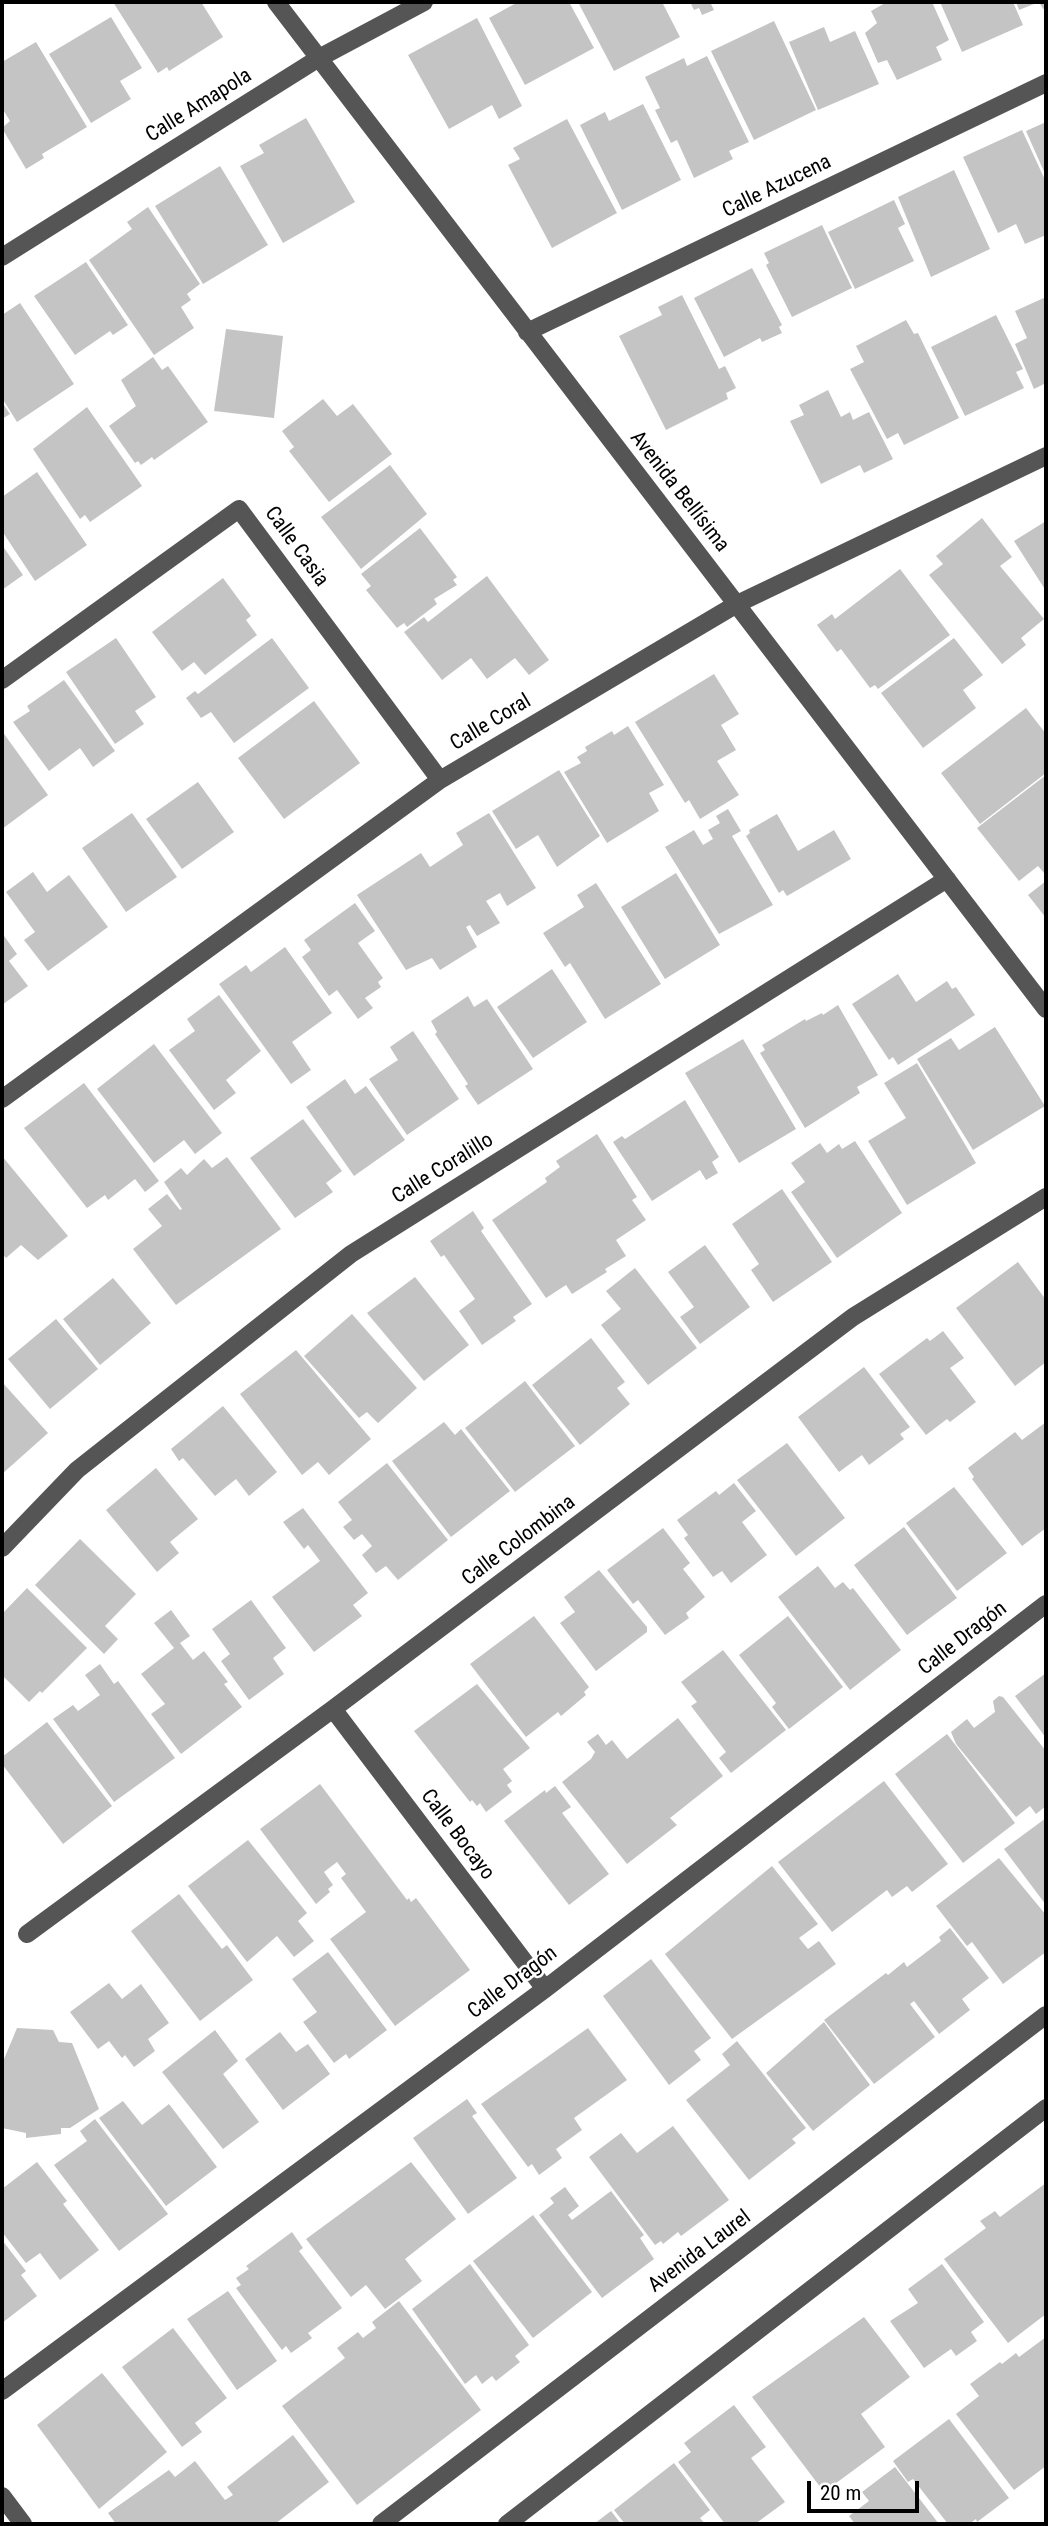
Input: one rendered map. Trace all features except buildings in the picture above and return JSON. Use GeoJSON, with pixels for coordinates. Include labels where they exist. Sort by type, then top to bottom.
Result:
{"type":"FeatureCollection","features":[{"type":"Feature","properties":{"kind":"street","name":"Avenida Bellísima"},"geometry":{"type":"LineString","coordinates":[[276,2],[1046,1009]]}},
{"type":"Feature","properties":{"kind":"street","name":"Calle Amapola"},"geometry":{"type":"LineString","coordinates":[[2,257],[319,58],[424,2]]}},
{"type":"Feature","properties":{"kind":"street","name":"Calle Azucena"},"geometry":{"type":"LineString","coordinates":[[527,332],[1046,83]]}},
{"type":"Feature","properties":{"kind":"street","name":"Calle Coral"},"geometry":{"type":"LineString","coordinates":[[2,1099],[440,780],[737,604],[1046,456]]}},
{"type":"Feature","properties":{"kind":"street","name":"Calle Casia"},"geometry":{"type":"LineString","coordinates":[[2,680],[239,509],[440,780]]}},
{"type":"Feature","properties":{"kind":"street","name":"Calle Coralillo"},"geometry":{"type":"LineString","coordinates":[[2,1548],[78,1471],[351,1254],[947,879]]}},
{"type":"Feature","properties":{"kind":"street","name":"Calle Colombina"},"geometry":{"type":"LineString","coordinates":[[27,1934],[333,1709],[853,1317],[1046,1196]]}},
{"type":"Feature","properties":{"kind":"street","name":"Calle Dragón"},"geometry":{"type":"LineString","coordinates":[[2,2391],[545,1989],[1046,1604]]}},
{"type":"Feature","properties":{"kind":"street","name":"Calle Bocayo"},"geometry":{"type":"LineString","coordinates":[[333,1709],[545,1989]]}},
{"type":"Feature","properties":{"kind":"street","name":"Avenida Laurel"},"geometry":{"type":"LineString","coordinates":[[381,2524],[1046,2015]]}},
{"type":"Feature","properties":{"kind":"street"},"geometry":{"type":"LineString","coordinates":[[507,2524],[1046,2108]]}},
{"type":"Feature","properties":{"kind":"street"},"geometry":{"type":"LineString","coordinates":[[2,2496],[23,2524]]}}]}
